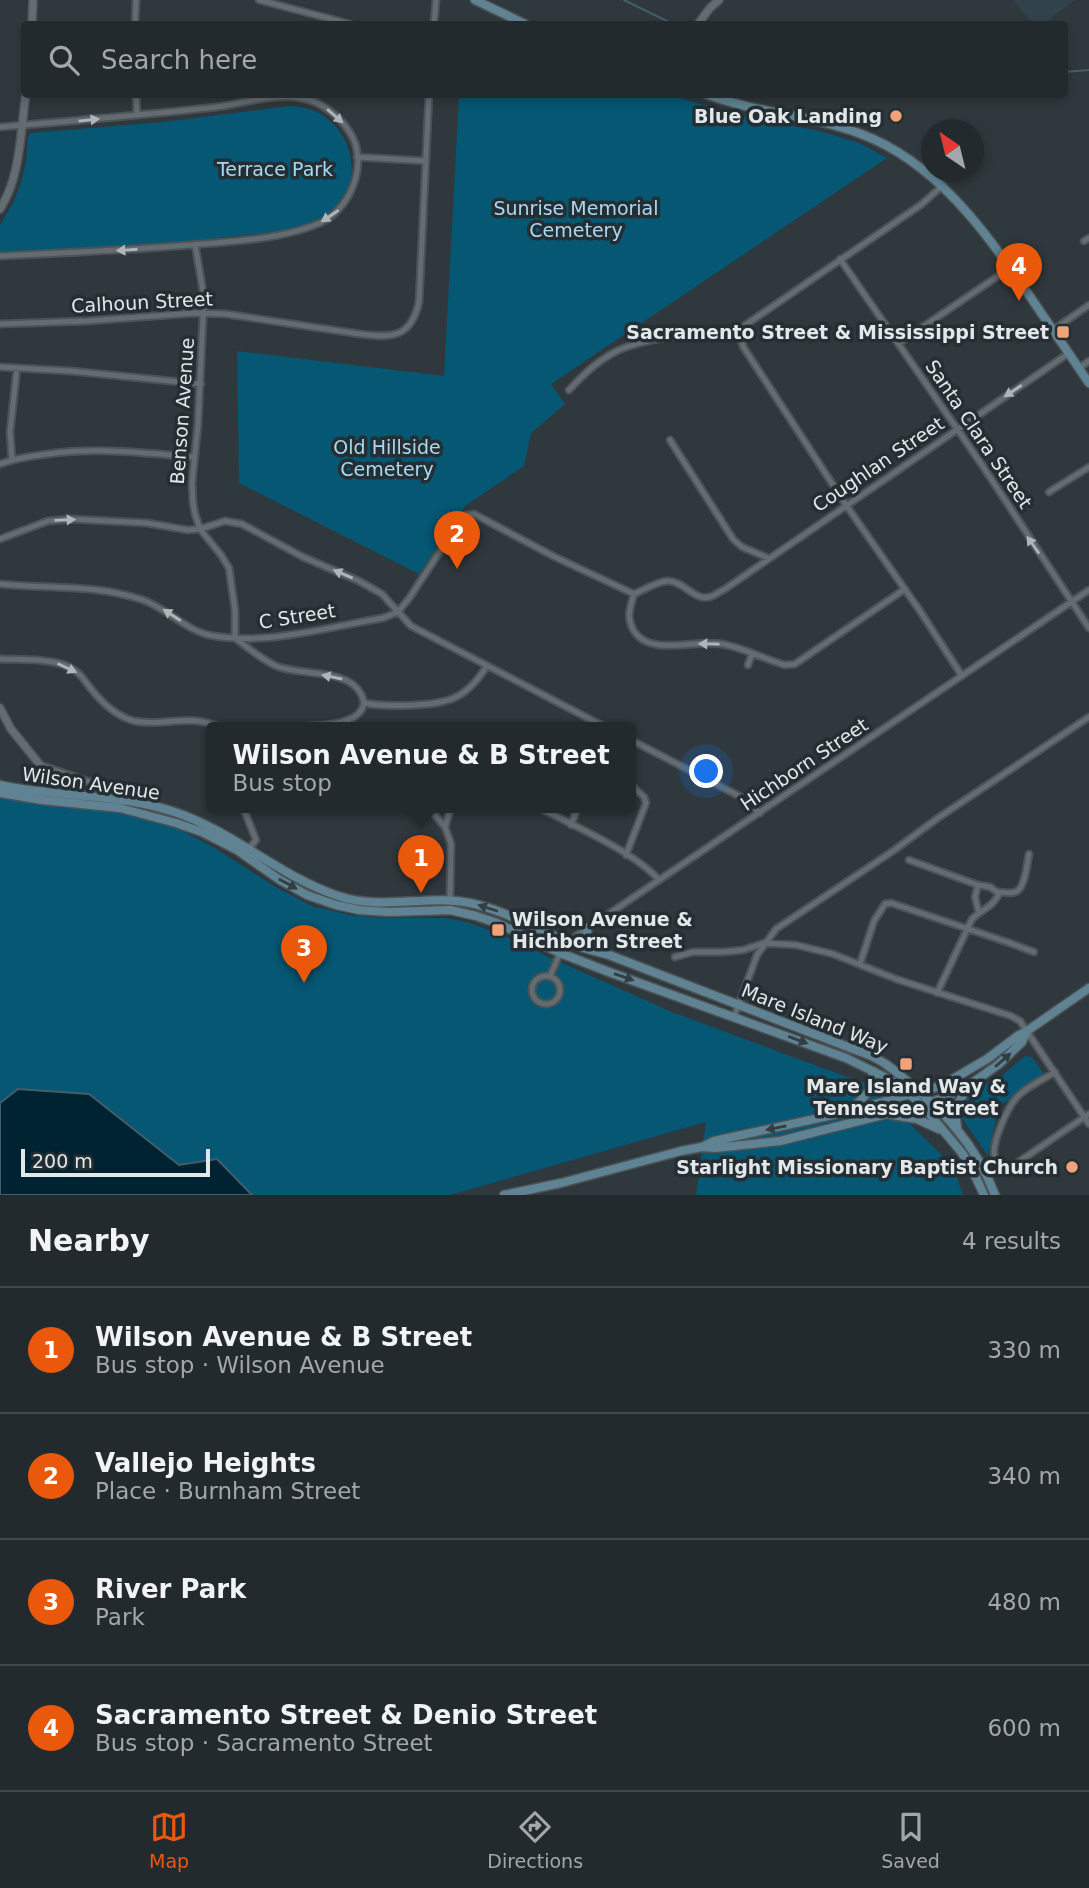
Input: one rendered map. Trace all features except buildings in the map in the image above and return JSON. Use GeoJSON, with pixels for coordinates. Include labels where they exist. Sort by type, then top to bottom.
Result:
{"type":"FeatureCollection","features":[{"type":"Feature","properties":{"kind":"main road"},"geometry":{"type":"LineString","coordinates":[[475,0],[519,21]]}},
{"type":"Feature","properties":{"kind":"main road"},"geometry":{"type":"LineString","coordinates":[[719,98],[750,108],[831,124],[863,135],[907,157],[975,220],[1089,383]]}},
{"type":"Feature","properties":{"kind":"main road","name":"Wilson Avenue"},"geometry":{"type":"LineString","coordinates":[[0,785],[43,797],[99,796],[138,802],[181,814],[227,836],[247,852],[340,897],[391,903],[450,905],[468,902],[569,942]]}},
{"type":"Feature","properties":{"kind":"main road","name":"Wilson Avenue"},"geometry":{"type":"LineString","coordinates":[[0,793],[134,810],[202,832],[237,850],[247,852]]}},
{"type":"Feature","properties":{"kind":"main road","name":"Wilson Avenue"},"geometry":{"type":"LineString","coordinates":[[450,905],[497,923],[561,953]]}},
{"type":"Feature","properties":{"kind":"main road"},"geometry":{"type":"LineString","coordinates":[[587,928],[590,945],[608,955]]}},
{"type":"Feature","properties":{"kind":"main road","name":"Mare Island Way"},"geometry":{"type":"LineString","coordinates":[[569,942],[888,1063],[922,1092],[957,1128],[976,1156],[995,1195]]}},
{"type":"Feature","properties":{"kind":"main road","name":"Mare Island Way"},"geometry":{"type":"LineString","coordinates":[[561,953],[846,1058],[893,1081],[922,1105],[950,1138],[971,1167],[984,1195]]}},
{"type":"Feature","properties":{"kind":"main road"},"geometry":{"type":"LineString","coordinates":[[504,1195],[702,1147],[714,1141],[842,1113],[940,1086],[969,1071],[1089,988]]}},
{"type":"Feature","properties":{"kind":"main road"},"geometry":{"type":"LineString","coordinates":[[702,1147],[780,1141],[932,1102],[972,1083],[999,1064],[1022,1042],[1027,1031]]}},
{"type":"Feature","properties":{"kind":"main road"},"geometry":{"type":"LineString","coordinates":[[842,1113],[867,1095],[873,1083],[873,1071]]}},
{"type":"Feature","properties":{"kind":"main road"},"geometry":{"type":"LineString","coordinates":[[957,1128],[956,1105],[972,1083]]}},
{"type":"Feature","properties":{"kind":"main road"},"geometry":{"type":"LineString","coordinates":[[882,1115],[917,1118],[950,1138]]}},
{"type":"Feature","properties":{"kind":"main road"},"geometry":{"type":"LineString","coordinates":[[527,1195],[561,1183]]}},
{"type":"Feature","properties":{"kind":"street"},"geometry":{"type":"LineString","coordinates":[[32,21],[33,0]]}},
{"type":"Feature","properties":{"kind":"street"},"geometry":{"type":"LineString","coordinates":[[135,21],[136,0]]}},
{"type":"Feature","properties":{"kind":"street"},"geometry":{"type":"LineString","coordinates":[[259,0],[337,21]]}},
{"type":"Feature","properties":{"kind":"street"},"geometry":{"type":"LineString","coordinates":[[434,21],[436,0]]}},
{"type":"Feature","properties":{"kind":"street"},"geometry":{"type":"LineString","coordinates":[[700,21],[719,0]]}},
{"type":"Feature","properties":{"kind":"street"},"geometry":{"type":"LineString","coordinates":[[314,21],[315,16]]}},
{"type":"Feature","properties":{"kind":"street"},"geometry":{"type":"LineString","coordinates":[[0,209],[15,176],[25,98]]}},
{"type":"Feature","properties":{"kind":"street"},"geometry":{"type":"LineString","coordinates":[[136,98],[136,115]]}},
{"type":"Feature","properties":{"kind":"street"},"geometry":{"type":"LineString","coordinates":[[0,127],[136,115],[275,98]]}},
{"type":"Feature","properties":{"kind":"street"},"geometry":{"type":"LineString","coordinates":[[0,256],[98,252],[259,239],[324,221],[334,215],[348,199],[355,180],[357,158],[354,140],[338,118],[306,98]]}},
{"type":"Feature","properties":{"kind":"street"},"geometry":{"type":"LineString","coordinates":[[357,158],[426,161],[429,98]]}},
{"type":"Feature","properties":{"kind":"street","name":"Calhoun Street"},"geometry":{"type":"LineString","coordinates":[[0,324],[203,313],[380,336],[395,335],[407,328],[415,317],[419,302],[426,161]]}},
{"type":"Feature","properties":{"kind":"street"},"geometry":{"type":"LineString","coordinates":[[738,334],[744,326],[922,204],[941,187]]}},
{"type":"Feature","properties":{"kind":"street","name":"Benson Avenue"},"geometry":{"type":"LineString","coordinates":[[195,244],[202,281],[203,313],[193,502],[200,528],[229,568],[235,610],[235,638]]}},
{"type":"Feature","properties":{"kind":"street","name":"Santa Clara Street"},"geometry":{"type":"LineString","coordinates":[[840,259],[1089,628]]}},
{"type":"Feature","properties":{"kind":"street"},"geometry":{"type":"LineString","coordinates":[[899,343],[1010,268]]}},
{"type":"Feature","properties":{"kind":"street"},"geometry":{"type":"LineString","coordinates":[[1053,330],[1089,305]]}},
{"type":"Feature","properties":{"kind":"street"},"geometry":{"type":"LineString","coordinates":[[569,390],[603,358],[625,347],[716,331],[738,334]]}},
{"type":"Feature","properties":{"kind":"street"},"geometry":{"type":"LineString","coordinates":[[738,334],[744,348],[846,505],[962,676]]}},
{"type":"Feature","properties":{"kind":"street","name":"Coughlan Street"},"geometry":{"type":"LineString","coordinates":[[635,594],[667,581],[676,582],[704,597],[724,589],[1069,353]]}},
{"type":"Feature","properties":{"kind":"street"},"geometry":{"type":"LineString","coordinates":[[1079,368],[1089,361]]}},
{"type":"Feature","properties":{"kind":"street"},"geometry":{"type":"LineString","coordinates":[[0,367],[201,384]]}},
{"type":"Feature","properties":{"kind":"street"},"geometry":{"type":"LineString","coordinates":[[12,459],[10,432],[17,368]]}},
{"type":"Feature","properties":{"kind":"street"},"geometry":{"type":"LineString","coordinates":[[670,440],[733,539],[742,547],[768,558]]}},
{"type":"Feature","properties":{"kind":"street"},"geometry":{"type":"LineString","coordinates":[[0,464],[12,459],[69,451],[99,450],[194,457]]}},
{"type":"Feature","properties":{"kind":"street"},"geometry":{"type":"LineString","coordinates":[[1049,492],[1089,467]]}},
{"type":"Feature","properties":{"kind":"street"},"geometry":{"type":"LineString","coordinates":[[398,612],[464,516],[474,514],[555,557],[635,594],[629,620],[635,633],[646,642],[656,645],[722,644],[785,665],[794,664],[905,589]]}},
{"type":"Feature","properties":{"kind":"street"},"geometry":{"type":"LineString","coordinates":[[0,539],[48,521],[70,519],[147,523],[188,530],[225,521],[242,524],[303,557],[370,587],[382,594],[411,625],[595,722]]}},
{"type":"Feature","properties":{"kind":"street","name":"C Street"},"geometry":{"type":"LineString","coordinates":[[0,584],[72,587],[124,595],[160,607],[194,630],[211,636],[258,640],[383,618],[398,612]]}},
{"type":"Feature","properties":{"kind":"street","name":"Hichborn Street"},"geometry":{"type":"LineString","coordinates":[[550,976],[569,942],[587,928],[1089,590]]}},
{"type":"Feature","properties":{"kind":"street"},"geometry":{"type":"LineString","coordinates":[[235,638],[277,666],[343,679],[356,686],[364,703]]}},
{"type":"Feature","properties":{"kind":"street"},"geometry":{"type":"LineString","coordinates":[[748,665],[751,654]]}},
{"type":"Feature","properties":{"kind":"street"},"geometry":{"type":"LineString","coordinates":[[0,659],[55,663],[70,667],[105,705],[121,716],[133,720],[146,722],[192,719],[206,723]]}},
{"type":"Feature","properties":{"kind":"street"},"geometry":{"type":"LineString","coordinates":[[364,703],[384,706],[453,699],[470,687],[487,666]]}},
{"type":"Feature","properties":{"kind":"street"},"geometry":{"type":"LineString","coordinates":[[344,722],[359,713],[364,703]]}},
{"type":"Feature","properties":{"kind":"street"},"geometry":{"type":"LineString","coordinates":[[0,708],[11,729],[43,766],[46,774],[43,797]]}},
{"type":"Feature","properties":{"kind":"street"},"geometry":{"type":"LineString","coordinates":[[734,1017],[757,955],[776,929],[1089,718]]}},
{"type":"Feature","properties":{"kind":"street"},"geometry":{"type":"LineString","coordinates":[[636,743],[741,797],[760,813]]}},
{"type":"Feature","properties":{"kind":"street"},"geometry":{"type":"LineString","coordinates":[[43,766],[96,784],[99,796]]}},
{"type":"Feature","properties":{"kind":"street"},"geometry":{"type":"LineString","coordinates":[[626,855],[646,803],[636,790]]}},
{"type":"Feature","properties":{"kind":"street"},"geometry":{"type":"LineString","coordinates":[[245,813],[256,840],[247,852]]}},
{"type":"Feature","properties":{"kind":"street"},"geometry":{"type":"LineString","coordinates":[[433,813],[445,827],[452,844],[450,905]]}},
{"type":"Feature","properties":{"kind":"street"},"geometry":{"type":"LineString","coordinates":[[445,827],[449,813]]}},
{"type":"Feature","properties":{"kind":"street"},"geometry":{"type":"LineString","coordinates":[[549,813],[626,855],[650,870],[659,880]]}},
{"type":"Feature","properties":{"kind":"street"},"geometry":{"type":"LineString","coordinates":[[571,825],[576,813]]}},
{"type":"Feature","properties":{"kind":"street"},"geometry":{"type":"LineString","coordinates":[[909,860],[990,887],[997,892],[1015,892],[1020,890],[1023,884],[1029,855]]}},
{"type":"Feature","properties":{"kind":"street"},"geometry":{"type":"LineString","coordinates":[[978,885],[975,897],[979,913]]}},
{"type":"Feature","properties":{"kind":"street"},"geometry":{"type":"LineString","coordinates":[[937,993],[972,919],[993,905],[999,894],[997,892]]}},
{"type":"Feature","properties":{"kind":"street"},"geometry":{"type":"LineString","coordinates":[[860,964],[874,921],[885,904],[891,903],[1034,952]]}},
{"type":"Feature","properties":{"kind":"street"},"geometry":{"type":"LineString","coordinates":[[675,957],[693,952],[743,950],[764,943],[796,944],[1020,1021],[1087,1115],[1089,1124]]}},
{"type":"Feature","properties":{"kind":"street","name":"Hichborn Street"},"geometry":{"type":"LineString","coordinates":[[544,975],[550,976],[558,981],[561,990],[555,1001],[544,1004],[534,998],[531,987],[537,979],[544,975]]}},
{"type":"Feature","properties":{"kind":"street"},"geometry":{"type":"LineString","coordinates":[[1055,1072],[1018,1096],[1008,1110],[995,1144],[995,1158],[999,1164],[1008,1169],[1087,1115]]}},
{"type":"Feature","properties":{"kind":"shaded area"},"geometry":{"type":"Polygon","coordinates":[[[1013,0],[1075,0],[1047,21],[1030,21],[1013,0]]]}},
{"type":"Feature","properties":{"kind":"shaded area"},"geometry":{"type":"Polygon","coordinates":[[[18,1089],[89,1094],[179,1165],[217,1159],[252,1195],[0,1195],[0,1103],[18,1089]]]}},
{"type":"Feature","properties":{"kind":"green space","name":"Sunrise Memorial Cemetery"},"geometry":{"type":"Polygon","coordinates":[[[459,98],[680,98],[750,118],[820,131],[859,143],[887,158],[551,384],[565,404],[531,433],[524,466],[465,506],[419,574],[239,483],[237,351],[444,376],[459,98]]]}},
{"type":"Feature","properties":{"kind":"green space","name":"Terrace Park"},"geometry":{"type":"Polygon","coordinates":[[[290,106],[313,110],[325,117],[337,128],[350,154],[352,169],[344,197],[335,209],[322,219],[295,229],[274,232],[122,246],[0,252],[0,225],[21,183],[28,136],[31,133],[164,122],[290,106]]]}},
{"type":"Feature","properties":{"kind":"green space"},"geometry":{"type":"Polygon","coordinates":[[[0,797],[47,806],[127,813],[167,823],[312,906],[350,915],[445,918],[467,922],[517,941],[672,1012],[868,1083],[953,1166],[963,1195],[696,1195],[706,1122],[450,1195],[183,1195],[0,1105],[0,797]]]}},
{"type":"Feature","properties":{"kind":"green space"},"geometry":{"type":"Polygon","coordinates":[[[1025,1056],[1032,1057],[1046,1077],[999,1106],[988,1156],[962,1118],[967,1109],[966,1099],[984,1085],[999,1078],[1025,1056]]]}},
{"type":"Feature","properties":{"kind":"waterway"},"geometry":{"type":"LineString","coordinates":[[624,0],[667,21]]}},
{"type":"Feature","properties":{"kind":"waterway"},"geometry":{"type":"LineString","coordinates":[[1068,72],[1089,70]]}},
{"type":"Feature","properties":{"kind":"place","name":"Blue Oak Landing"},"geometry":{"type":"Point","coordinates":[896,116]}},
{"type":"Feature","properties":{"kind":"place","name":"Sacramento Street & Denio Street"},"geometry":{"type":"Point","coordinates":[1019,301]}},
{"type":"Feature","properties":{"kind":"place","name":"Sacramento Street & Mississippi Street"},"geometry":{"type":"Point","coordinates":[1063,332]}},
{"type":"Feature","properties":{"kind":"place","name":"Vallejo Heights"},"geometry":{"type":"Point","coordinates":[457,569]}},
{"type":"Feature","properties":{"kind":"place","name":"Wilson Avenue & B Street"},"geometry":{"type":"Point","coordinates":[421,893]}},
{"type":"Feature","properties":{"kind":"place","name":"Wilson Avenue & Hichborn Street"},"geometry":{"type":"Point","coordinates":[498,930]}},
{"type":"Feature","properties":{"kind":"place","name":"River Park"},"geometry":{"type":"Point","coordinates":[304,983]}},
{"type":"Feature","properties":{"kind":"place","name":"Mare Island Way & Tennessee Street"},"geometry":{"type":"Point","coordinates":[906,1064]}},
{"type":"Feature","properties":{"kind":"place","name":"Starlight Missionary Baptist Church"},"geometry":{"type":"Point","coordinates":[1072,1167]}},
{"type":"Feature","properties":{"kind":"park label","name":"Old Hillside Cemetery"},"geometry":{"type":"Point","coordinates":[387,458]}}]}
